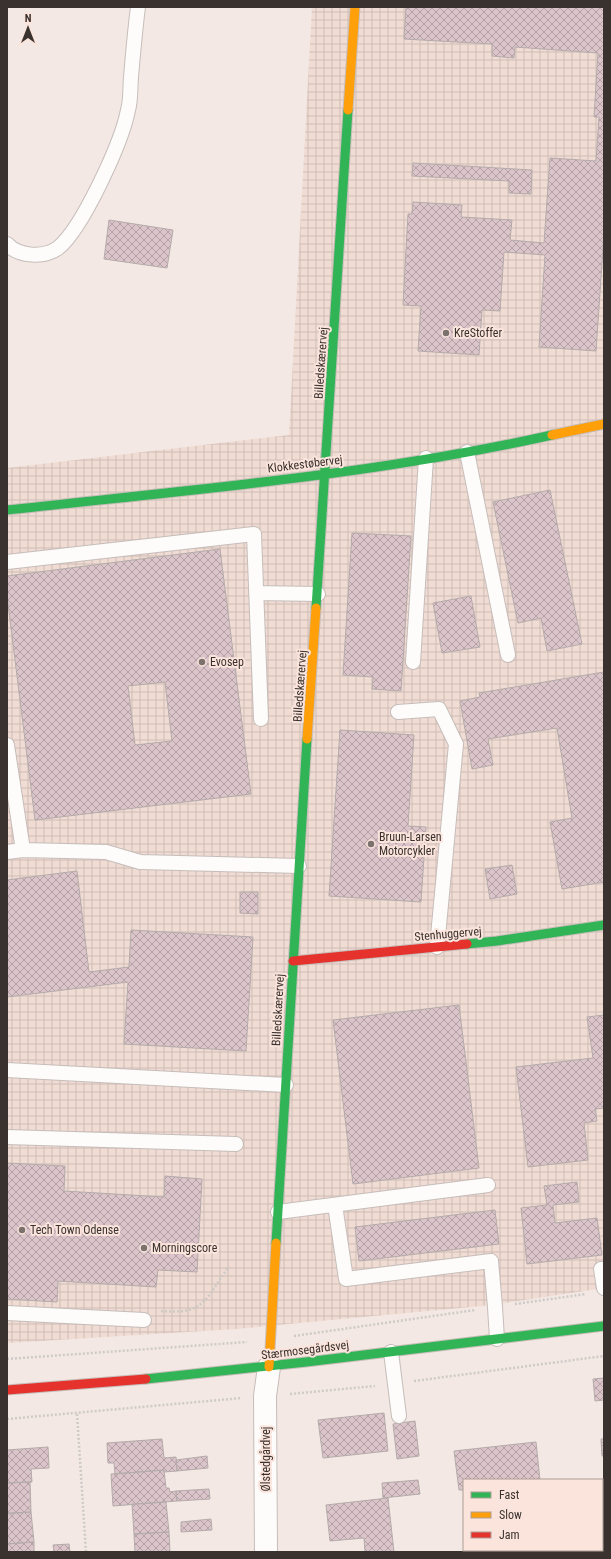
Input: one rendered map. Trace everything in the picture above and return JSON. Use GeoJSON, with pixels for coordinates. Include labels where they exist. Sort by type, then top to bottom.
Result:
{"type":"FeatureCollection","features":[{"type":"Feature","properties":{"kind":"street","name":"Billedskærervej"},"geometry":{"type":"LineString","coordinates":[[269,1367],[293,961],[326,474],[355,7]]}},
{"type":"Feature","properties":{"kind":"street","name":"Klokkestøbervej"},"geometry":{"type":"LineString","coordinates":[[7,510],[326,474],[467,452],[604,424]]}},
{"type":"Feature","properties":{"kind":"street","name":"Stenhuggervej"},"geometry":{"type":"LineString","coordinates":[[293,961],[497,941],[604,926]]}},
{"type":"Feature","properties":{"kind":"street","name":"Stærmosegårdsvej"},"geometry":{"type":"LineString","coordinates":[[7,1390],[73,1386],[269,1367],[604,1326]]}},
{"type":"Feature","properties":{"kind":"street","name":"Ølstedgårdvej"},"geometry":{"type":"LineString","coordinates":[[266,1552],[265,1396],[269,1367]]}},
{"type":"Feature","properties":{"kind":"lane"},"geometry":{"type":"LineString","coordinates":[[7,244],[12,249],[27,255],[41,254],[57,248],[72,232],[97,189],[124,128],[129,109],[138,7]]}},
{"type":"Feature","properties":{"kind":"lane"},"geometry":{"type":"LineString","coordinates":[[467,452],[508,655]]}},
{"type":"Feature","properties":{"kind":"lane"},"geometry":{"type":"LineString","coordinates":[[413,662],[426,458]]}},
{"type":"Feature","properties":{"kind":"lane"},"geometry":{"type":"LineString","coordinates":[[7,562],[254,534],[261,719]]}},
{"type":"Feature","properties":{"kind":"lane"},"geometry":{"type":"LineString","coordinates":[[256,593],[318,594]]}},
{"type":"Feature","properties":{"kind":"lane"},"geometry":{"type":"LineString","coordinates":[[398,712],[439,710],[456,744],[437,947]]}},
{"type":"Feature","properties":{"kind":"lane"},"geometry":{"type":"LineString","coordinates":[[7,745],[23,850]]}},
{"type":"Feature","properties":{"kind":"lane"},"geometry":{"type":"LineString","coordinates":[[7,852],[23,850],[106,852],[140,862],[300,866]]}},
{"type":"Feature","properties":{"kind":"lane"},"geometry":{"type":"LineString","coordinates":[[7,1070],[286,1085]]}},
{"type":"Feature","properties":{"kind":"lane"},"geometry":{"type":"LineString","coordinates":[[7,1137],[236,1144]]}},
{"type":"Feature","properties":{"kind":"lane"},"geometry":{"type":"LineString","coordinates":[[278,1212],[488,1185]]}},
{"type":"Feature","properties":{"kind":"lane"},"geometry":{"type":"LineString","coordinates":[[335,1204],[346,1279],[491,1261],[496,1307],[497,1339]]}},
{"type":"Feature","properties":{"kind":"lane"},"geometry":{"type":"LineString","coordinates":[[601,1269],[604,1288]]}},
{"type":"Feature","properties":{"kind":"lane"},"geometry":{"type":"LineString","coordinates":[[7,1313],[144,1320]]}},
{"type":"Feature","properties":{"kind":"lane"},"geometry":{"type":"LineString","coordinates":[[391,1352],[399,1416]]}},
{"type":"Feature","properties":{"kind":"path"},"geometry":{"type":"LineString","coordinates":[[144,1320],[160,1311],[176,1313],[190,1311],[200,1306],[228,1268]]}},
{"type":"Feature","properties":{"kind":"path"},"geometry":{"type":"LineString","coordinates":[[7,1359],[270,1340],[588,1293]]}},
{"type":"Feature","properties":{"kind":"path"},"geometry":{"type":"LineString","coordinates":[[7,1419],[348,1389],[604,1356]]}},
{"type":"Feature","properties":{"kind":"path"},"geometry":{"type":"LineString","coordinates":[[77,1414],[86,1552]]}},
{"type":"Feature","properties":{"kind":"shaded area"},"geometry":{"type":"Polygon","coordinates":[[[312,7],[604,7],[604,1288],[492,1305],[236,1329],[7,1343],[7,468],[289,435],[312,7]]]}},
{"type":"Feature","properties":{"kind":"building"},"geometry":{"type":"Polygon","coordinates":[[[406,7],[604,7],[604,234],[596,351],[539,347],[545,255],[504,252],[500,311],[482,310],[479,355],[418,351],[421,306],[403,305],[408,214],[412,214],[413,202],[462,205],[461,217],[512,220],[510,240],[544,243],[550,158],[596,161],[599,117],[594,117],[598,53],[515,47],[514,58],[492,56],[492,44],[404,39],[406,7]]]}},
{"type":"Feature","properties":{"kind":"building"},"geometry":{"type":"Polygon","coordinates":[[[413,163],[532,170],[531,194],[509,193],[509,181],[412,176],[413,163]]]}},
{"type":"Feature","properties":{"kind":"building"},"geometry":{"type":"Polygon","coordinates":[[[109,220],[173,230],[167,268],[104,259],[109,220]]]}},
{"type":"Feature","properties":{"kind":"building"},"geometry":{"type":"Polygon","coordinates":[[[550,490],[582,644],[547,651],[541,618],[518,623],[493,502],[550,490]]]}},
{"type":"Feature","properties":{"kind":"building"},"geometry":{"type":"Polygon","coordinates":[[[352,533],[411,536],[401,691],[372,689],[373,677],[343,675],[352,533]]]}},
{"type":"Feature","properties":{"kind":"building"},"geometry":{"type":"Polygon","coordinates":[[[220,549],[251,794],[35,820],[7,596],[7,576],[220,549]],[[165,682],[128,686],[135,745],[172,741],[165,682]]]}},
{"type":"Feature","properties":{"kind":"building"},"geometry":{"type":"Polygon","coordinates":[[[471,596],[480,647],[442,653],[433,603],[471,596]]]}},
{"type":"Feature","properties":{"kind":"building"},"geometry":{"type":"Polygon","coordinates":[[[604,672],[604,882],[562,889],[550,822],[572,818],[557,728],[488,739],[493,765],[472,769],[460,701],[480,697],[479,693],[604,672]]]}},
{"type":"Feature","properties":{"kind":"building"},"geometry":{"type":"Polygon","coordinates":[[[340,730],[414,735],[408,826],[426,827],[421,902],[329,896],[340,730]]]}},
{"type":"Feature","properties":{"kind":"building"},"geometry":{"type":"Polygon","coordinates":[[[512,865],[517,894],[490,899],[485,869],[512,865]]]}},
{"type":"Feature","properties":{"kind":"building"},"geometry":{"type":"Polygon","coordinates":[[[77,871],[89,972],[129,967],[131,930],[253,937],[246,1051],[124,1044],[128,982],[7,997],[7,880],[77,871]]]}},
{"type":"Feature","properties":{"kind":"building"},"geometry":{"type":"Polygon","coordinates":[[[240,892],[258,892],[258,914],[240,913],[240,892]]]}},
{"type":"Feature","properties":{"kind":"building"},"geometry":{"type":"Polygon","coordinates":[[[459,1005],[479,1168],[353,1184],[333,1020],[459,1005]]]}},
{"type":"Feature","properties":{"kind":"building"},"geometry":{"type":"Polygon","coordinates":[[[604,1015],[604,1108],[595,1109],[597,1121],[584,1123],[588,1160],[528,1167],[516,1067],[593,1058],[587,1017],[604,1015]]]}},
{"type":"Feature","properties":{"kind":"building"},"geometry":{"type":"Polygon","coordinates":[[[7,1163],[65,1166],[64,1191],[164,1197],[165,1176],[202,1179],[197,1272],[158,1270],[156,1287],[58,1281],[57,1302],[7,1299],[7,1163]]]}},
{"type":"Feature","properties":{"kind":"building"},"geometry":{"type":"Polygon","coordinates":[[[577,1182],[579,1202],[553,1205],[555,1223],[597,1218],[602,1255],[527,1264],[521,1208],[547,1205],[544,1186],[577,1182]]]}},
{"type":"Feature","properties":{"kind":"building"},"geometry":{"type":"Polygon","coordinates":[[[495,1210],[499,1244],[359,1261],[355,1227],[495,1210]]]}},
{"type":"Feature","properties":{"kind":"building"},"geometry":{"type":"Polygon","coordinates":[[[604,1378],[604,1400],[595,1401],[593,1379],[604,1378]]]}},
{"type":"Feature","properties":{"kind":"building"},"geometry":{"type":"Polygon","coordinates":[[[384,1413],[388,1451],[323,1458],[318,1420],[384,1413]]]}},
{"type":"Feature","properties":{"kind":"building"},"geometry":{"type":"Polygon","coordinates":[[[415,1421],[419,1456],[397,1459],[393,1424],[415,1421]]]}},
{"type":"Feature","properties":{"kind":"building"},"geometry":{"type":"Polygon","coordinates":[[[162,1439],[164,1458],[176,1457],[177,1471],[164,1472],[164,1470],[115,1474],[114,1463],[108,1463],[107,1443],[162,1439]]]}},
{"type":"Feature","properties":{"kind":"building"},"geometry":{"type":"Polygon","coordinates":[[[601,1439],[604,1439],[604,1456],[602,1456],[601,1439]]]}},
{"type":"Feature","properties":{"kind":"building"},"geometry":{"type":"Polygon","coordinates":[[[536,1442],[540,1479],[463,1479],[463,1490],[459,1490],[454,1451],[536,1442]]]}},
{"type":"Feature","properties":{"kind":"building"},"geometry":{"type":"Polygon","coordinates":[[[48,1447],[49,1468],[31,1469],[32,1482],[7,1483],[7,1450],[48,1447]]]}},
{"type":"Feature","properties":{"kind":"building"},"geometry":{"type":"Polygon","coordinates":[[[207,1456],[208,1468],[177,1471],[176,1460],[207,1456]]]}},
{"type":"Feature","properties":{"kind":"building"},"geometry":{"type":"Polygon","coordinates":[[[164,1470],[166,1488],[169,1488],[170,1492],[176,1491],[177,1501],[113,1506],[111,1474],[164,1470]]]}},
{"type":"Feature","properties":{"kind":"building"},"geometry":{"type":"Polygon","coordinates":[[[418,1480],[420,1494],[383,1498],[382,1483],[418,1480]]]}},
{"type":"Feature","properties":{"kind":"building"},"geometry":{"type":"Polygon","coordinates":[[[30,1482],[31,1512],[7,1513],[7,1483],[30,1482]]]}},
{"type":"Feature","properties":{"kind":"building"},"geometry":{"type":"Polygon","coordinates":[[[209,1489],[210,1499],[177,1501],[176,1491],[209,1489]]]}},
{"type":"Feature","properties":{"kind":"building"},"geometry":{"type":"Polygon","coordinates":[[[388,1498],[394,1552],[365,1552],[364,1538],[330,1541],[326,1505],[388,1498]]]}},
{"type":"Feature","properties":{"kind":"building"},"geometry":{"type":"Polygon","coordinates":[[[166,1502],[169,1532],[134,1534],[132,1504],[166,1502]]]}},
{"type":"Feature","properties":{"kind":"building"},"geometry":{"type":"Polygon","coordinates":[[[31,1512],[34,1542],[7,1544],[7,1514],[31,1512]]]}},
{"type":"Feature","properties":{"kind":"building"},"geometry":{"type":"Polygon","coordinates":[[[211,1519],[212,1530],[181,1532],[181,1522],[211,1519]]]}},
{"type":"Feature","properties":{"kind":"building"},"geometry":{"type":"Polygon","coordinates":[[[169,1532],[170,1552],[135,1552],[134,1534],[169,1532]]]}},
{"type":"Feature","properties":{"kind":"building"},"geometry":{"type":"Polygon","coordinates":[[[34,1542],[34,1552],[7,1552],[7,1544],[34,1542]]]}},
{"type":"Feature","properties":{"kind":"building"},"geometry":{"type":"Polygon","coordinates":[[[69,1544],[70,1552],[54,1552],[53,1545],[69,1544]]]}},
{"type":"Feature","properties":{"kind":"traffic: fast"},"geometry":{"type":"LineString","coordinates":[[316,608],[348,110]]}},
{"type":"Feature","properties":{"kind":"traffic: fast"},"geometry":{"type":"LineString","coordinates":[[7,510],[212,488],[349,471],[485,449],[552,435]]}},
{"type":"Feature","properties":{"kind":"traffic: fast"},"geometry":{"type":"LineString","coordinates":[[276,1243],[307,739]]}},
{"type":"Feature","properties":{"kind":"traffic: fast"},"geometry":{"type":"LineString","coordinates":[[467,944],[604,925]]}},
{"type":"Feature","properties":{"kind":"traffic: fast"},"geometry":{"type":"LineString","coordinates":[[146,1379],[306,1362],[604,1326]]}},
{"type":"Feature","properties":{"kind":"traffic: slow"},"geometry":{"type":"LineString","coordinates":[[348,110],[355,7]]}},
{"type":"Feature","properties":{"kind":"traffic: slow"},"geometry":{"type":"LineString","coordinates":[[552,435],[604,424]]}},
{"type":"Feature","properties":{"kind":"traffic: slow"},"geometry":{"type":"LineString","coordinates":[[307,739],[316,608]]}},
{"type":"Feature","properties":{"kind":"traffic: slow"},"geometry":{"type":"LineString","coordinates":[[269,1367],[276,1243]]}},
{"type":"Feature","properties":{"kind":"traffic: jam"},"geometry":{"type":"LineString","coordinates":[[293,961],[467,944]]}},
{"type":"Feature","properties":{"kind":"traffic: jam"},"geometry":{"type":"LineString","coordinates":[[7,1390],[146,1379]]}},
{"type":"Feature","properties":{"kind":"place","name":"KreStoffer"},"geometry":{"type":"Point","coordinates":[446,333]}},
{"type":"Feature","properties":{"kind":"place","name":"Evosep"},"geometry":{"type":"Point","coordinates":[202,662]}},
{"type":"Feature","properties":{"kind":"place","name":"Bruun-Larsen Motorcykler"},"geometry":{"type":"Point","coordinates":[371,844]}},
{"type":"Feature","properties":{"kind":"place","name":"Tech Town Odense"},"geometry":{"type":"Point","coordinates":[22,1230]}},
{"type":"Feature","properties":{"kind":"place","name":"Morningscore"},"geometry":{"type":"Point","coordinates":[144,1248]}}]}
